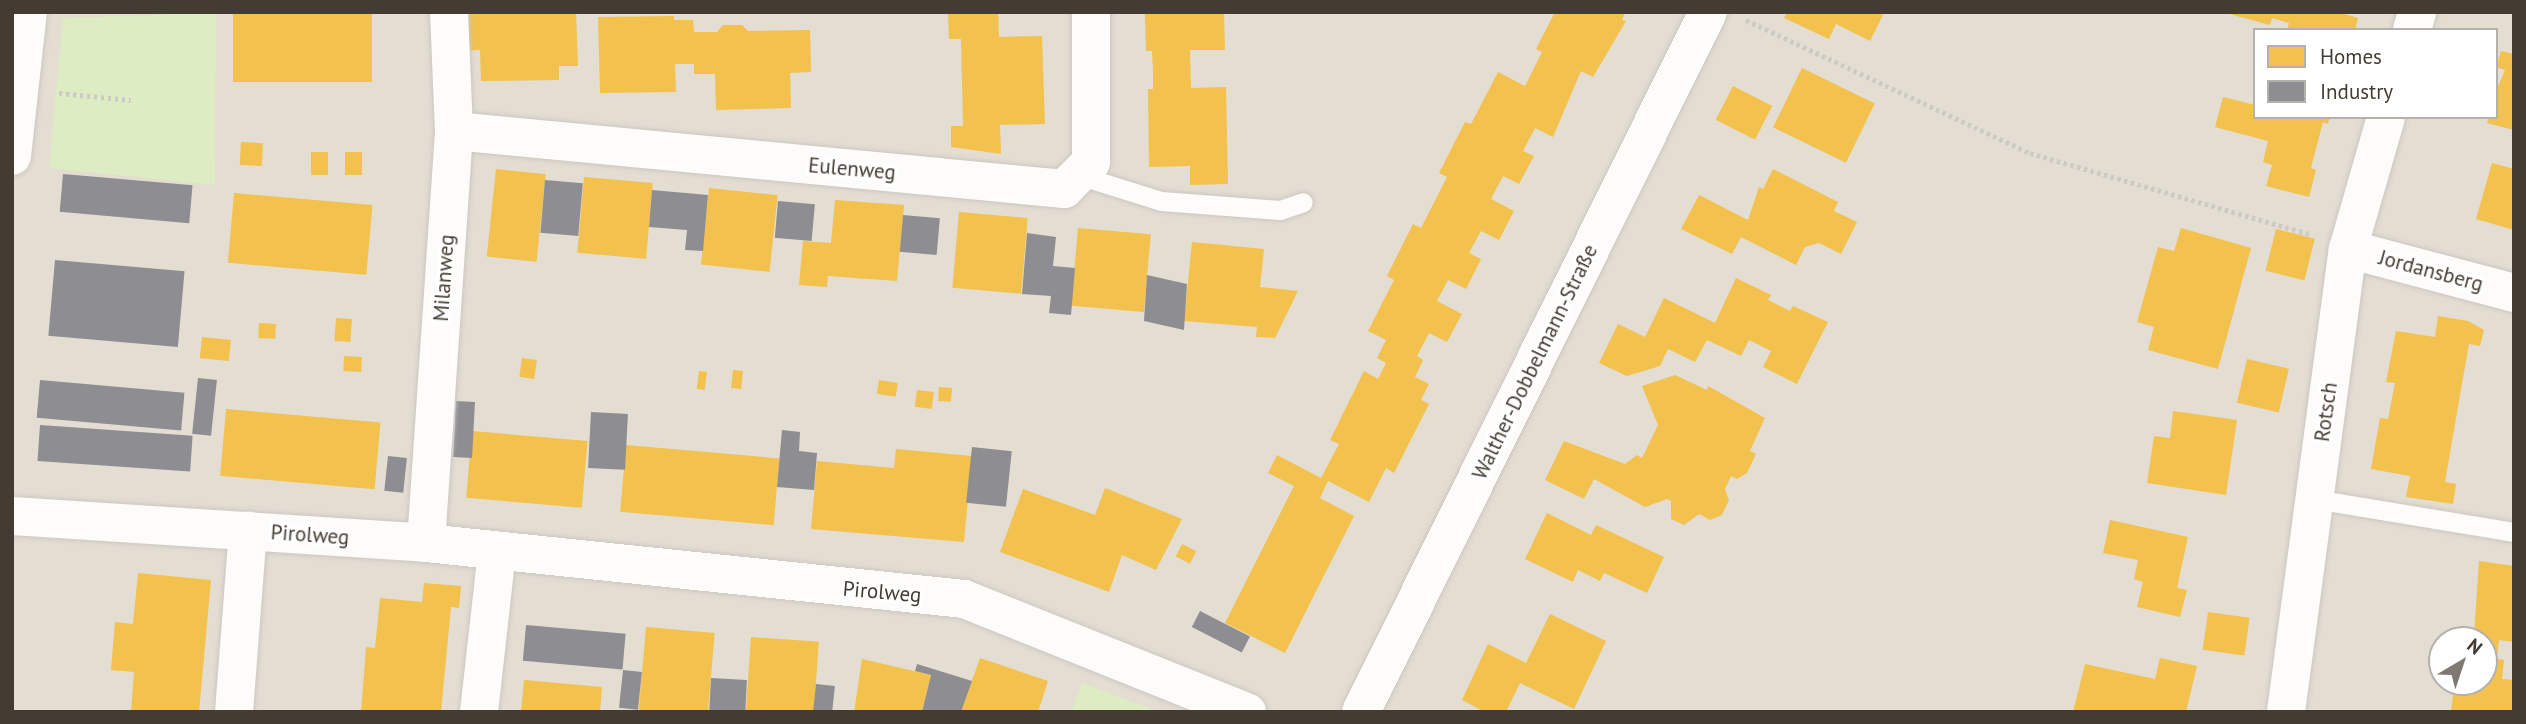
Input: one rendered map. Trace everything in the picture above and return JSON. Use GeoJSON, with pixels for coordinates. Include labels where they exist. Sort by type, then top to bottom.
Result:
{"type":"FeatureCollection","features":[{"type":"Feature","properties":{"kind":"street"},"geometry":{"type":"LineString","coordinates":[[12,156],[28,12]]}},
{"type":"Feature","properties":{"kind":"street","name":"Milanweg"},"geometry":{"type":"LineString","coordinates":[[426,543],[454,131],[449,12]]}},
{"type":"Feature","properties":{"kind":"street"},"geometry":{"type":"LineString","coordinates":[[1078,174],[1091,162],[1091,12]]}},
{"type":"Feature","properties":{"kind":"street","name":"Walther-Dobbelmann-Straße"},"geometry":{"type":"LineString","coordinates":[[1361,712],[1725,15]]}},
{"type":"Feature","properties":{"kind":"street","name":"Rotsch"},"geometry":{"type":"LineString","coordinates":[[2286,712],[2348,249],[2385,119]]}},
{"type":"Feature","properties":{"kind":"street","name":"Eulenweg"},"geometry":{"type":"LineString","coordinates":[[454,131],[1064,189],[1078,174]]}},
{"type":"Feature","properties":{"kind":"street","name":"Jordansberg"},"geometry":{"type":"LineString","coordinates":[[2348,249],[2514,293]]}},
{"type":"Feature","properties":{"kind":"street","name":"Pirolweg"},"geometry":{"type":"LineString","coordinates":[[12,516],[426,543],[964,599],[1247,712]]}},
{"type":"Feature","properties":{"kind":"street","name":"Pirolweg"},"geometry":{"type":"LineString","coordinates":[[234,712],[248,531]]}},
{"type":"Feature","properties":{"kind":"street"},"geometry":{"type":"LineString","coordinates":[[479,712],[497,552]]}},
{"type":"Feature","properties":{"kind":"lane"},"geometry":{"type":"LineString","coordinates":[[1078,174],[1161,201],[1280,210],[1303,202]]}},
{"type":"Feature","properties":{"kind":"lane"},"geometry":{"type":"LineString","coordinates":[[2314,499],[2514,532]]}},
{"type":"Feature","properties":{"kind":"path"},"geometry":{"type":"LineString","coordinates":[[1725,15],[2030,153],[2348,249]]}},
{"type":"Feature","properties":{"kind":"path"},"geometry":{"type":"LineString","coordinates":[[20,89],[131,100]]}},
{"type":"Feature","properties":{"kind":"shaded area"},"geometry":{"type":"Polygon","coordinates":[[[12,12],[2514,12],[2514,712],[12,712],[12,12]]]}},
{"type":"Feature","properties":{"kind":"green space"},"geometry":{"type":"Polygon","coordinates":[[[216,13],[215,185],[49,168],[63,18],[216,13]]]}},
{"type":"Feature","properties":{"kind":"green space"},"geometry":{"type":"Polygon","coordinates":[[[1082,683],[1159,712],[1071,712],[1082,683]]]}},
{"type":"Feature","properties":{"kind":"building: Homes"},"geometry":{"type":"Polygon","coordinates":[[[233,12],[372,12],[372,82],[233,82],[233,12]]]}},
{"type":"Feature","properties":{"kind":"building: Homes"},"geometry":{"type":"Polygon","coordinates":[[[460,12],[576,12],[578,66],[559,66],[559,80],[481,81],[480,50],[461,51],[460,12]]]}},
{"type":"Feature","properties":{"kind":"building: Homes"},"geometry":{"type":"Polygon","coordinates":[[[948,12],[998,12],[999,37],[1042,36],[1045,124],[1000,125],[1001,154],[951,147],[951,126],[963,126],[961,39],[949,39],[948,12]]]}},
{"type":"Feature","properties":{"kind":"building: Homes"},"geometry":{"type":"Polygon","coordinates":[[[1145,12],[1224,12],[1225,50],[1190,50],[1191,88],[1226,87],[1228,184],[1190,185],[1190,166],[1149,167],[1148,89],[1153,89],[1153,70],[1152,51],[1146,51],[1145,12]]]}},
{"type":"Feature","properties":{"kind":"building: Homes"},"geometry":{"type":"Polygon","coordinates":[[[1555,12],[1625,12],[1622,20],[1626,21],[1593,77],[1581,71],[1553,137],[1535,128],[1523,151],[1534,156],[1519,184],[1503,176],[1491,199],[1514,211],[1499,240],[1481,231],[1469,253],[1481,259],[1466,289],[1448,280],[1437,301],[1462,314],[1447,342],[1429,333],[1417,356],[1423,360],[1415,377],[1429,384],[1421,400],[1429,404],[1394,473],[1386,468],[1369,502],[1328,481],[1320,498],[1354,516],[1285,653],[1225,623],[1294,486],[1268,473],[1277,455],[1321,478],[1339,444],[1330,440],[1364,371],[1378,379],[1386,363],[1377,358],[1386,340],[1368,331],[1394,280],[1387,276],[1413,224],[1421,228],[1447,177],[1439,173],[1465,122],[1471,124],[1498,72],[1525,86],[1542,52],[1536,49],[1555,12]]]}},
{"type":"Feature","properties":{"kind":"building: Homes"},"geometry":{"type":"Polygon","coordinates":[[[1787,12],[1877,12],[1883,15],[1870,41],[1836,24],[1829,39],[1784,18],[1787,12]]]}},
{"type":"Feature","properties":{"kind":"building: Homes"},"geometry":{"type":"Polygon","coordinates":[[[2338,12],[2358,18],[2356,28],[2288,28],[2289,23],[2272,18],[2270,25],[2226,13],[2338,12]]]}},
{"type":"Feature","properties":{"kind":"building: Homes"},"geometry":{"type":"Polygon","coordinates":[[[674,16],[674,20],[693,20],[694,32],[717,32],[723,25],[742,25],[748,31],[810,30],[811,72],[790,73],[791,108],[716,110],[715,74],[694,74],[694,64],[675,64],[676,92],[600,93],[598,17],[674,16]]]}},
{"type":"Feature","properties":{"kind":"building: Homes"},"geometry":{"type":"Polygon","coordinates":[[[2501,51],[2514,54],[2514,130],[2487,123],[2488,119],[2498,119],[2498,86],[2505,70],[2498,68],[2501,51]]]}},
{"type":"Feature","properties":{"kind":"building: Homes"},"geometry":{"type":"Polygon","coordinates":[[[1802,68],[1875,104],[1846,163],[1773,127],[1802,68]]]}},
{"type":"Feature","properties":{"kind":"building: Homes"},"geometry":{"type":"Polygon","coordinates":[[[1733,86],[1772,106],[1755,140],[1716,120],[1733,86]]]}},
{"type":"Feature","properties":{"kind":"building: Homes"},"geometry":{"type":"Polygon","coordinates":[[[2223,97],[2253,104],[2253,119],[2329,119],[2328,124],[2323,122],[2311,168],[2316,170],[2309,197],[2266,186],[2272,165],[2263,162],[2268,141],[2215,127],[2223,97]]]}},
{"type":"Feature","properties":{"kind":"building: Homes"},"geometry":{"type":"Polygon","coordinates":[[[241,142],[263,143],[262,166],[240,165],[241,142]]]}},
{"type":"Feature","properties":{"kind":"building: Homes"},"geometry":{"type":"Polygon","coordinates":[[[311,152],[328,152],[328,175],[311,175],[311,152]]]}},
{"type":"Feature","properties":{"kind":"building: Homes"},"geometry":{"type":"Polygon","coordinates":[[[345,152],[362,152],[362,175],[345,175],[345,152]]]}},
{"type":"Feature","properties":{"kind":"building: Homes"},"geometry":{"type":"Polygon","coordinates":[[[2492,163],[2514,169],[2514,230],[2476,219],[2492,163]]]}},
{"type":"Feature","properties":{"kind":"building: Homes"},"geometry":{"type":"Polygon","coordinates":[[[496,169],[546,174],[537,262],[487,257],[496,169]]]}},
{"type":"Feature","properties":{"kind":"building: Homes"},"geometry":{"type":"Polygon","coordinates":[[[1773,169],[1838,202],[1834,211],[1857,222],[1841,254],[1819,243],[1805,247],[1796,265],[1741,237],[1732,254],[1681,229],[1699,195],[1748,220],[1759,187],[1763,189],[1773,169]]]}},
{"type":"Feature","properties":{"kind":"building: Homes"},"geometry":{"type":"Polygon","coordinates":[[[584,177],[653,183],[646,259],[577,253],[584,177]]]}},
{"type":"Feature","properties":{"kind":"building: Homes"},"geometry":{"type":"Polygon","coordinates":[[[709,188],[778,195],[770,272],[701,265],[709,188]]]}},
{"type":"Feature","properties":{"kind":"building: Homes"},"geometry":{"type":"Polygon","coordinates":[[[234,193],[372,205],[366,275],[228,263],[234,193]]]}},
{"type":"Feature","properties":{"kind":"building: Homes"},"geometry":{"type":"Polygon","coordinates":[[[835,200],[904,205],[897,281],[828,276],[827,287],[799,285],[803,241],[831,243],[835,200]]]}},
{"type":"Feature","properties":{"kind":"building: Homes"},"geometry":{"type":"Polygon","coordinates":[[[959,212],[1028,218],[1021,294],[952,288],[959,212]]]}},
{"type":"Feature","properties":{"kind":"building: Homes"},"geometry":{"type":"Polygon","coordinates":[[[1078,228],[1151,234],[1144,312],[1071,306],[1078,228]]]}},
{"type":"Feature","properties":{"kind":"building: Homes"},"geometry":{"type":"Polygon","coordinates":[[[2181,228],[2251,248],[2218,369],[2148,350],[2154,327],[2137,322],[2158,247],[2174,251],[2181,228]]]}},
{"type":"Feature","properties":{"kind":"building: Homes"},"geometry":{"type":"Polygon","coordinates":[[[2276,229],[2315,239],[2304,280],[2266,271],[2276,229]]]}},
{"type":"Feature","properties":{"kind":"building: Homes"},"geometry":{"type":"Polygon","coordinates":[[[1192,242],[1264,249],[1260,287],[1298,291],[1275,338],[1256,337],[1257,327],[1184,321],[1192,242]]]}},
{"type":"Feature","properties":{"kind":"building: Homes"},"geometry":{"type":"Polygon","coordinates":[[[1736,278],[1771,295],[1768,300],[1790,311],[1793,306],[1828,322],[1797,384],[1763,367],[1771,351],[1749,340],[1741,356],[1707,340],[1695,362],[1668,349],[1660,366],[1627,376],[1599,363],[1618,324],[1645,337],[1664,298],[1715,323],[1736,278]]]}},
{"type":"Feature","properties":{"kind":"building: Homes"},"geometry":{"type":"Polygon","coordinates":[[[2438,316],[2468,321],[2484,330],[2480,346],[2469,344],[2445,482],[2456,484],[2453,504],[2406,497],[2410,476],[2371,469],[2380,418],[2388,419],[2395,383],[2386,382],[2396,331],[2435,337],[2438,316]]]}},
{"type":"Feature","properties":{"kind":"building: Homes"},"geometry":{"type":"Polygon","coordinates":[[[336,318],[352,319],[350,342],[334,341],[336,318]]]}},
{"type":"Feature","properties":{"kind":"building: Homes"},"geometry":{"type":"Polygon","coordinates":[[[259,323],[276,324],[275,339],[258,338],[259,323]]]}},
{"type":"Feature","properties":{"kind":"building: Homes"},"geometry":{"type":"Polygon","coordinates":[[[202,337],[231,340],[229,361],[200,358],[202,337]]]}},
{"type":"Feature","properties":{"kind":"building: Homes"},"geometry":{"type":"Polygon","coordinates":[[[344,356],[362,357],[361,372],[343,371],[344,356]]]}},
{"type":"Feature","properties":{"kind":"building: Homes"},"geometry":{"type":"Polygon","coordinates":[[[522,358],[537,360],[534,379],[519,377],[522,358]]]}},
{"type":"Feature","properties":{"kind":"building: Homes"},"geometry":{"type":"Polygon","coordinates":[[[2247,359],[2289,369],[2279,413],[2237,403],[2247,359]]]}},
{"type":"Feature","properties":{"kind":"building: Homes"},"geometry":{"type":"Polygon","coordinates":[[[733,370],[743,371],[741,389],[731,388],[733,370]]]}},
{"type":"Feature","properties":{"kind":"building: Homes"},"geometry":{"type":"Polygon","coordinates":[[[699,371],[707,372],[705,390],[697,389],[699,371]]]}},
{"type":"Feature","properties":{"kind":"building: Homes"},"geometry":{"type":"Polygon","coordinates":[[[1675,375],[1707,390],[1708,386],[1765,418],[1750,451],[1756,454],[1747,473],[1737,479],[1731,476],[1725,489],[1729,500],[1722,515],[1710,520],[1699,514],[1684,525],[1671,519],[1671,501],[1667,499],[1645,507],[1594,479],[1584,499],[1545,480],[1564,441],[1625,464],[1637,455],[1642,458],[1658,425],[1642,386],[1675,375]]]}},
{"type":"Feature","properties":{"kind":"building: Homes"},"geometry":{"type":"Polygon","coordinates":[[[879,380],[898,383],[896,397],[877,394],[879,380]]]}},
{"type":"Feature","properties":{"kind":"building: Homes"},"geometry":{"type":"Polygon","coordinates":[[[939,387],[952,388],[951,402],[938,401],[939,387]]]}},
{"type":"Feature","properties":{"kind":"building: Homes"},"geometry":{"type":"Polygon","coordinates":[[[917,390],[934,392],[932,409],[915,407],[917,390]]]}},
{"type":"Feature","properties":{"kind":"building: Homes"},"geometry":{"type":"Polygon","coordinates":[[[226,409],[380,423],[375,489],[220,476],[226,409]]]}},
{"type":"Feature","properties":{"kind":"building: Homes"},"geometry":{"type":"Polygon","coordinates":[[[2173,411],[2237,420],[2226,495],[2147,483],[2154,436],[2170,438],[2173,411]]]}},
{"type":"Feature","properties":{"kind":"building: Homes"},"geometry":{"type":"Polygon","coordinates":[[[472,431],[588,441],[582,508],[466,498],[472,431]]]}},
{"type":"Feature","properties":{"kind":"building: Homes"},"geometry":{"type":"Polygon","coordinates":[[[626,445],[779,458],[774,525],[620,512],[626,445]]]}},
{"type":"Feature","properties":{"kind":"building: Homes"},"geometry":{"type":"Polygon","coordinates":[[[896,449],[972,456],[964,542],[811,529],[817,461],[894,468],[896,449]]]}},
{"type":"Feature","properties":{"kind":"building: Homes"},"geometry":{"type":"Polygon","coordinates":[[[1105,488],[1182,519],[1156,570],[1122,555],[1109,592],[1000,552],[1023,489],[1095,515],[1105,488]]]}},
{"type":"Feature","properties":{"kind":"building: Homes"},"geometry":{"type":"Polygon","coordinates":[[[1547,513],[1591,535],[1596,525],[1664,557],[1647,593],[1604,573],[1600,581],[1578,570],[1573,582],[1525,559],[1547,513]]]}},
{"type":"Feature","properties":{"kind":"building: Homes"},"geometry":{"type":"Polygon","coordinates":[[[2110,520],[2188,537],[2177,588],[2187,590],[2180,617],[2137,607],[2143,582],[2134,579],[2138,560],[2103,553],[2110,520]]]}},
{"type":"Feature","properties":{"kind":"building: Homes"},"geometry":{"type":"Polygon","coordinates":[[[1182,544],[1196,551],[1190,564],[1176,556],[1182,544]]]}},
{"type":"Feature","properties":{"kind":"building: Homes"},"geometry":{"type":"Polygon","coordinates":[[[2479,561],[2514,566],[2514,642],[2499,640],[2498,650],[2498,626],[2475,626],[2479,561]]]}},
{"type":"Feature","properties":{"kind":"building: Homes"},"geometry":{"type":"Polygon","coordinates":[[[138,573],[211,580],[199,712],[131,712],[134,672],[111,670],[115,622],[133,624],[138,573]]]}},
{"type":"Feature","properties":{"kind":"building: Homes"},"geometry":{"type":"Polygon","coordinates":[[[424,583],[461,586],[459,608],[451,607],[441,712],[361,712],[366,647],[375,648],[380,598],[422,602],[424,583]]]}},
{"type":"Feature","properties":{"kind":"building: Homes"},"geometry":{"type":"Polygon","coordinates":[[[2208,612],[2250,618],[2244,655],[2203,650],[2208,612]]]}},
{"type":"Feature","properties":{"kind":"building: Homes"},"geometry":{"type":"Polygon","coordinates":[[[1550,614],[1606,641],[1574,709],[1520,683],[1506,712],[1485,712],[1462,700],[1488,644],[1526,663],[1550,614]]]}},
{"type":"Feature","properties":{"kind":"building: Homes"},"geometry":{"type":"Polygon","coordinates":[[[646,627],[715,633],[708,712],[639,712],[646,627]]]}},
{"type":"Feature","properties":{"kind":"building: Homes"},"geometry":{"type":"Polygon","coordinates":[[[751,637],[819,642],[814,712],[746,712],[751,637]]]}},
{"type":"Feature","properties":{"kind":"building: Homes"},"geometry":{"type":"Polygon","coordinates":[[[980,658],[1048,681],[1038,712],[961,712],[980,658]]]}},
{"type":"Feature","properties":{"kind":"building: Homes"},"geometry":{"type":"Polygon","coordinates":[[[2160,658],[2197,666],[2186,712],[2073,712],[2085,664],[2155,679],[2160,658]]]}},
{"type":"Feature","properties":{"kind":"building: Homes"},"geometry":{"type":"Polygon","coordinates":[[[862,659],[931,675],[922,712],[854,712],[862,659]]]}},
{"type":"Feature","properties":{"kind":"building: Homes"},"geometry":{"type":"Polygon","coordinates":[[[2498,659],[2504,660],[2502,679],[2514,680],[2514,712],[2451,712],[2453,696],[2498,696],[2498,659]]]}},
{"type":"Feature","properties":{"kind":"building: Homes"},"geometry":{"type":"Polygon","coordinates":[[[524,680],[602,687],[600,712],[521,712],[524,680]]]}},
{"type":"Feature","properties":{"kind":"building: Industry"},"geometry":{"type":"Polygon","coordinates":[[[63,174],[193,185],[189,223],[60,212],[63,174]]]}},
{"type":"Feature","properties":{"kind":"building: Industry"},"geometry":{"type":"Polygon","coordinates":[[[545,180],[583,183],[578,236],[540,233],[545,180]]]}},
{"type":"Feature","properties":{"kind":"building: Industry"},"geometry":{"type":"Polygon","coordinates":[[[652,190],[708,195],[703,251],[685,250],[687,230],[649,227],[652,190]]]}},
{"type":"Feature","properties":{"kind":"building: Industry"},"geometry":{"type":"Polygon","coordinates":[[[778,201],[815,204],[812,241],[775,238],[778,201]]]}},
{"type":"Feature","properties":{"kind":"building: Industry"},"geometry":{"type":"Polygon","coordinates":[[[903,215],[940,218],[937,255],[900,252],[903,215]]]}},
{"type":"Feature","properties":{"kind":"building: Industry"},"geometry":{"type":"Polygon","coordinates":[[[1027,233],[1056,237],[1053,266],[1075,268],[1071,315],[1049,313],[1051,296],[1022,294],[1027,233]]]}},
{"type":"Feature","properties":{"kind":"building: Industry"},"geometry":{"type":"Polygon","coordinates":[[[55,260],[185,271],[178,347],[48,336],[55,260]]]}},
{"type":"Feature","properties":{"kind":"building: Industry"},"geometry":{"type":"Polygon","coordinates":[[[1147,275],[1187,284],[1184,330],[1144,321],[1147,275]]]}},
{"type":"Feature","properties":{"kind":"building: Industry"},"geometry":{"type":"Polygon","coordinates":[[[198,378],[217,380],[211,436],[192,434],[198,378]]]}},
{"type":"Feature","properties":{"kind":"building: Industry"},"geometry":{"type":"Polygon","coordinates":[[[40,380],[184,393],[181,430],[37,418],[40,380]]]}},
{"type":"Feature","properties":{"kind":"building: Industry"},"geometry":{"type":"Polygon","coordinates":[[[456,401],[475,402],[472,458],[453,457],[456,401]]]}},
{"type":"Feature","properties":{"kind":"building: Industry"},"geometry":{"type":"Polygon","coordinates":[[[591,412],[628,414],[625,470],[588,468],[591,412]]]}},
{"type":"Feature","properties":{"kind":"building: Industry"},"geometry":{"type":"Polygon","coordinates":[[[40,425],[193,436],[190,472],[37,461],[40,425]]]}},
{"type":"Feature","properties":{"kind":"building: Industry"},"geometry":{"type":"Polygon","coordinates":[[[782,430],[800,432],[799,451],[817,453],[814,490],[777,487],[782,430]]]}},
{"type":"Feature","properties":{"kind":"building: Industry"},"geometry":{"type":"Polygon","coordinates":[[[972,447],[1012,451],[1006,507],[966,503],[972,447]]]}},
{"type":"Feature","properties":{"kind":"building: Industry"},"geometry":{"type":"Polygon","coordinates":[[[388,456],[407,458],[403,493],[384,491],[388,456]]]}},
{"type":"Feature","properties":{"kind":"building: Industry"},"geometry":{"type":"Polygon","coordinates":[[[1200,611],[1250,636],[1242,652],[1192,627],[1200,611]]]}},
{"type":"Feature","properties":{"kind":"building: Industry"},"geometry":{"type":"Polygon","coordinates":[[[526,625],[626,634],[622,670],[523,661],[526,625]]]}},
{"type":"Feature","properties":{"kind":"building: Industry"},"geometry":{"type":"Polygon","coordinates":[[[917,664],[972,681],[961,712],[922,712],[931,675],[915,671],[917,664]]]}},
{"type":"Feature","properties":{"kind":"building: Industry"},"geometry":{"type":"Polygon","coordinates":[[[623,670],[642,672],[638,710],[619,708],[623,670]]]}},
{"type":"Feature","properties":{"kind":"building: Industry"},"geometry":{"type":"Polygon","coordinates":[[[711,678],[747,680],[745,712],[709,712],[711,678]]]}},
{"type":"Feature","properties":{"kind":"building: Industry"},"geometry":{"type":"Polygon","coordinates":[[[816,684],[835,686],[832,712],[813,712],[816,684]]]}}]}
